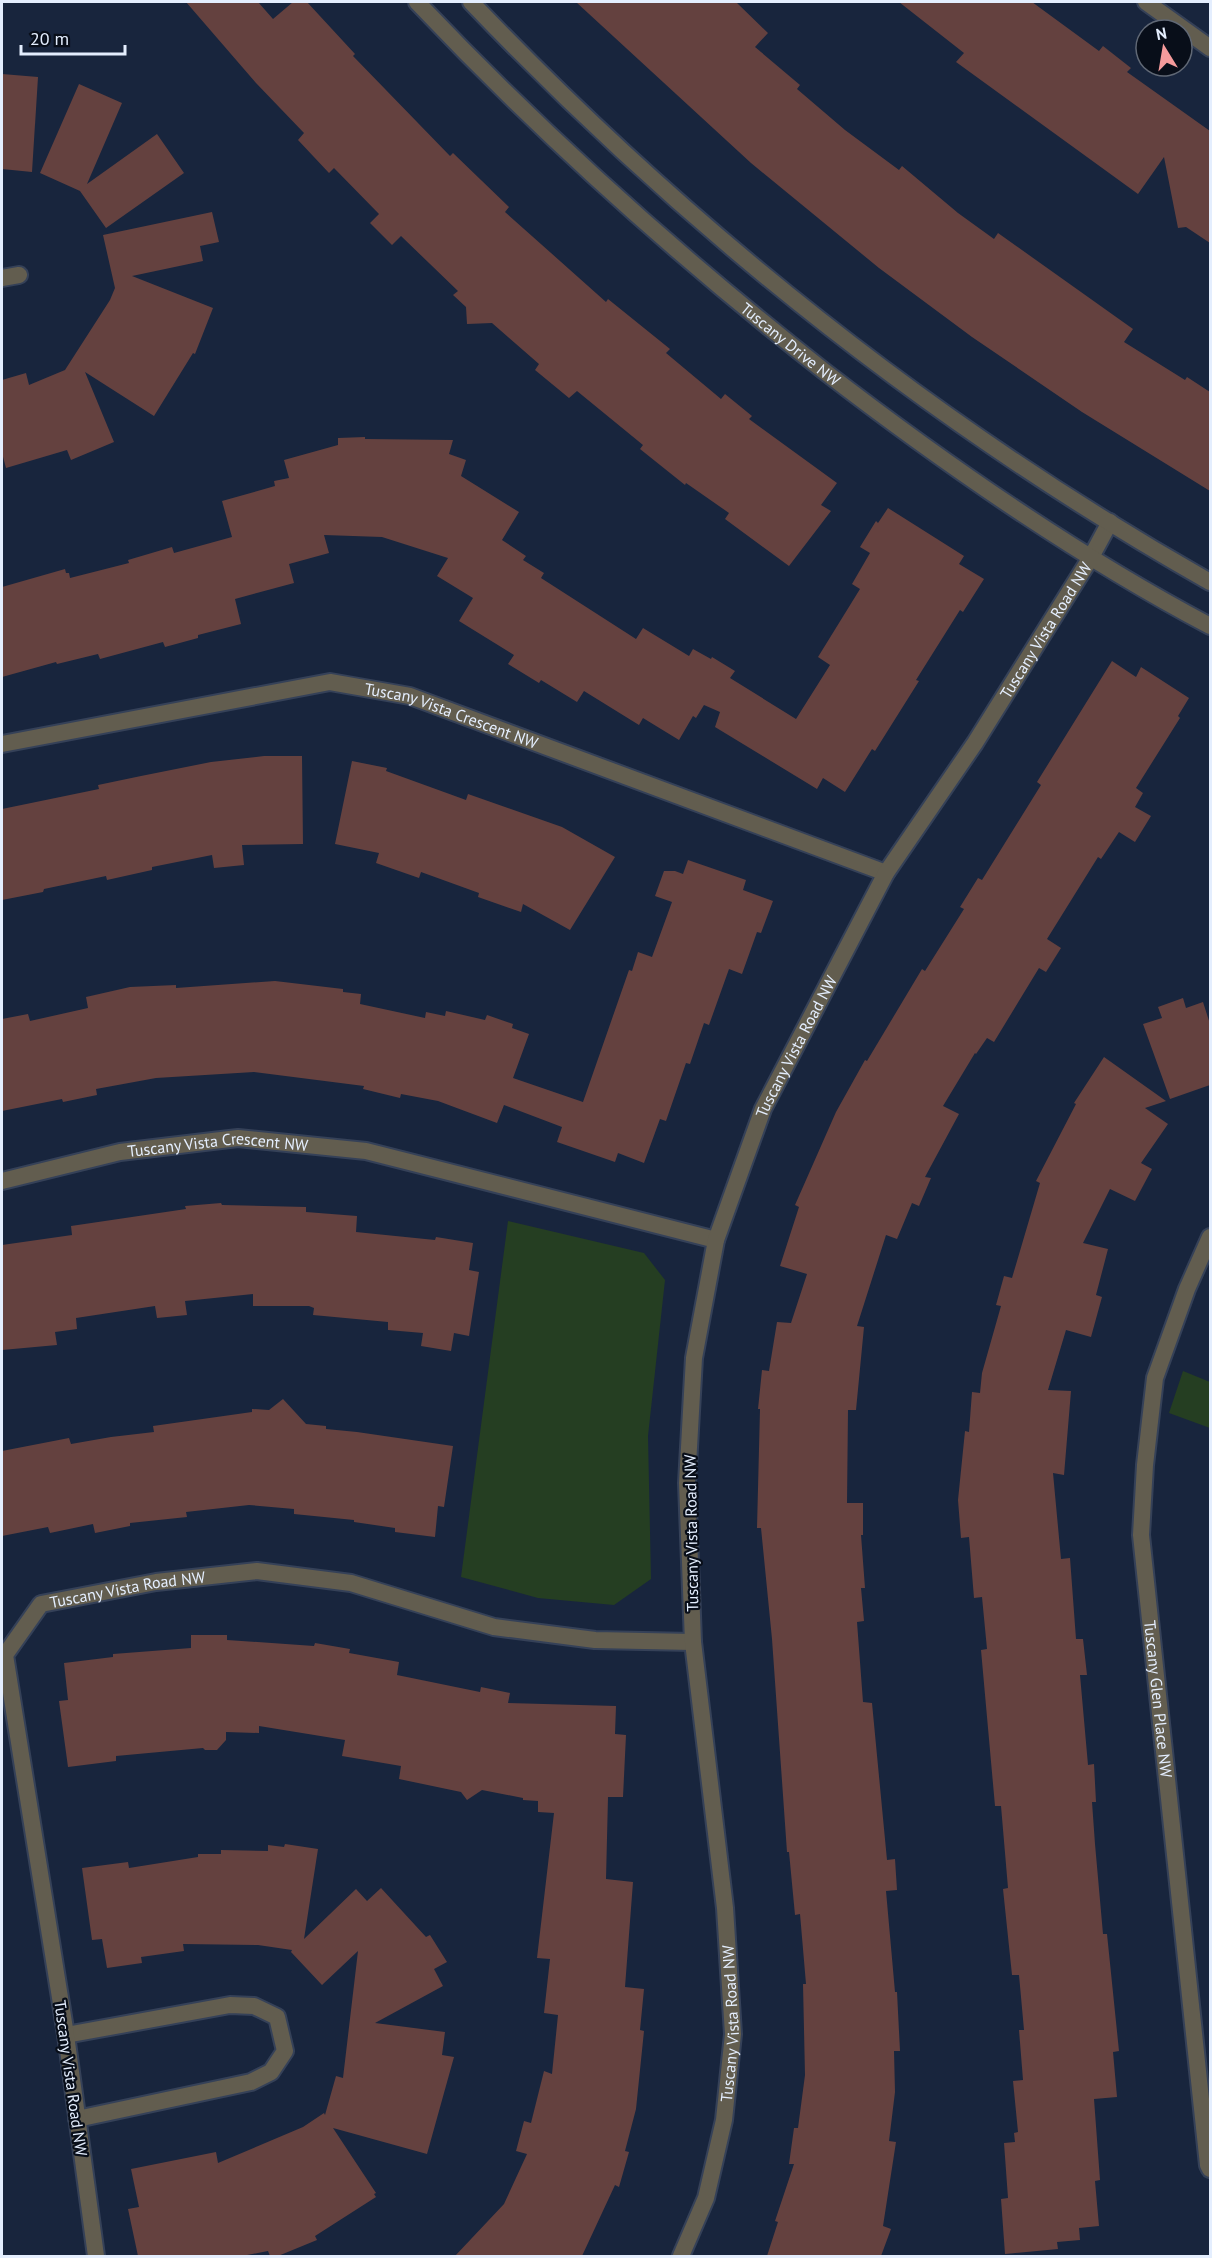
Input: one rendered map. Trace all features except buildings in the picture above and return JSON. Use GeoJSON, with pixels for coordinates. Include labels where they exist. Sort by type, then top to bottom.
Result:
{"type":"FeatureCollection","features":[{"type":"Feature","properties":{"kind":"street","name":"Tuscany Drive NW"},"geometry":{"type":"LineString","coordinates":[[417,2],[557,142],[661,236],[769,327],[873,408],[953,466],[1090,559],[1210,626]]}},
{"type":"Feature","properties":{"kind":"street"},"geometry":{"type":"LineString","coordinates":[[471,2],[595,126],[675,200],[757,270],[842,337],[929,402],[1018,464],[1210,582]]}},
{"type":"Feature","properties":{"kind":"street"},"geometry":{"type":"LineString","coordinates":[[1146,2],[1210,48]]}},
{"type":"Feature","properties":{"kind":"street"},"geometry":{"type":"LineString","coordinates":[[2,278],[19,275]]}},
{"type":"Feature","properties":{"kind":"street","name":"Tuscany Vista Road NW"},"geometry":{"type":"LineString","coordinates":[[681,2256],[706,2198],[724,2120],[733,2034],[724,1908],[693,1642],[687,1472],[694,1358],[716,1240],[764,1109],[886,873],[975,743],[1090,559],[1110,522]]}},
{"type":"Feature","properties":{"kind":"street","name":"Tuscany Vista Crescent NW"},"geometry":{"type":"LineString","coordinates":[[2,744],[330,682],[410,696],[886,873]]}},
{"type":"Feature","properties":{"kind":"street","name":"Tuscany Vista Crescent NW"},"geometry":{"type":"LineString","coordinates":[[2,1181],[120,1152],[238,1138],[366,1151],[716,1240]]}},
{"type":"Feature","properties":{"kind":"street","name":"Tuscany Glen Place NW"},"geometry":{"type":"LineString","coordinates":[[1210,1237],[1187,1289],[1155,1378],[1145,1465],[1141,1535],[1210,2169]]}},
{"type":"Feature","properties":{"kind":"street","name":"Tuscany Vista Road NW"},"geometry":{"type":"LineString","coordinates":[[96,2256],[66,2035],[5,1655],[41,1604],[156,1582],[257,1571],[351,1583],[494,1628],[595,1640],[693,1642]]}},
{"type":"Feature","properties":{"kind":"street"},"geometry":{"type":"LineString","coordinates":[[66,2035],[230,2005],[254,2006],[277,2017],[285,2051],[271,2072],[251,2082],[77,2119]]}},
{"type":"Feature","properties":{"kind":"green space"},"geometry":{"type":"Polygon","coordinates":[[[508,1221],[644,1253],[665,1280],[648,1436],[651,1579],[614,1605],[538,1598],[461,1577],[508,1221]]]}},
{"type":"Feature","properties":{"kind":"green space"},"geometry":{"type":"Polygon","coordinates":[[[1183,1371],[1210,1382],[1210,1428],[1169,1413],[1183,1371]]]}}]}
